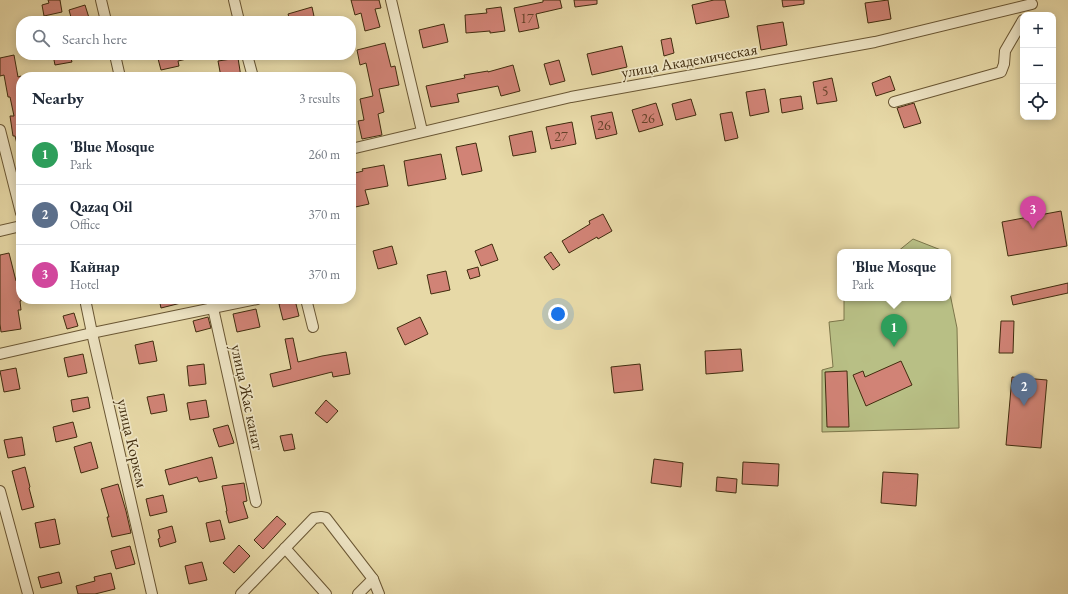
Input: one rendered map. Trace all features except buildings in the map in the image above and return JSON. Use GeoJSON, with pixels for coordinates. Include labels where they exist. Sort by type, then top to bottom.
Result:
{"type":"FeatureCollection","features":[{"type":"Feature","properties":{"kind":"street"},"geometry":{"type":"LineString","coordinates":[[101,0],[105,16]]}},
{"type":"Feature","properties":{"kind":"street"},"geometry":{"type":"LineString","coordinates":[[234,0],[238,16]]}},
{"type":"Feature","properties":{"kind":"street"},"geometry":{"type":"LineString","coordinates":[[391,0],[422,131]]}},
{"type":"Feature","properties":{"kind":"street"},"geometry":{"type":"LineString","coordinates":[[1027,12],[1032,2]]}},
{"type":"Feature","properties":{"kind":"street","name":"улица Академическая"},"geometry":{"type":"LineString","coordinates":[[356,148],[571,96],[875,42],[1032,2]]}},
{"type":"Feature","properties":{"kind":"street"},"geometry":{"type":"LineString","coordinates":[[894,102],[1001,72],[1004,64],[1005,51],[1020,25]]}},
{"type":"Feature","properties":{"kind":"street"},"geometry":{"type":"LineString","coordinates":[[116,60],[119,72]]}},
{"type":"Feature","properties":{"kind":"street"},"geometry":{"type":"LineString","coordinates":[[248,60],[252,72]]}},
{"type":"Feature","properties":{"kind":"street"},"geometry":{"type":"LineString","coordinates":[[0,130],[16,193]]}},
{"type":"Feature","properties":{"kind":"street"},"geometry":{"type":"LineString","coordinates":[[0,231],[16,227]]}},
{"type":"Feature","properties":{"kind":"street","name":"улица Коркем"},"geometry":{"type":"LineString","coordinates":[[86,304],[152,594]]}},
{"type":"Feature","properties":{"kind":"street"},"geometry":{"type":"LineString","coordinates":[[0,354],[92,334],[212,304]]}},
{"type":"Feature","properties":{"kind":"street","name":"улица Жас канат"},"geometry":{"type":"LineString","coordinates":[[212,304],[256,502]]}},
{"type":"Feature","properties":{"kind":"street"},"geometry":{"type":"LineString","coordinates":[[307,304],[313,327]]}},
{"type":"Feature","properties":{"kind":"street"},"geometry":{"type":"LineString","coordinates":[[0,491],[28,594]]}},
{"type":"Feature","properties":{"kind":"street"},"geometry":{"type":"LineString","coordinates":[[242,594],[314,518],[321,517],[326,518],[373,579],[379,594]]}},
{"type":"Feature","properties":{"kind":"street"},"geometry":{"type":"LineString","coordinates":[[285,548],[326,594]]}},
{"type":"Feature","properties":{"kind":"street"},"geometry":{"type":"LineString","coordinates":[[358,594],[373,579]]}},
{"type":"Feature","properties":{"kind":"green space"},"geometry":{"type":"Polygon","coordinates":[[[913,239],[938,249],[901,249],[913,239]]]}},
{"type":"Feature","properties":{"kind":"green space"},"geometry":{"type":"Polygon","coordinates":[[[951,299],[957,328],[959,428],[822,432],[822,370],[833,367],[829,322],[844,320],[844,301],[951,301],[951,299]]]}},
{"type":"Feature","properties":{"kind":"place","name":"Кайнар"},"geometry":{"type":"Point","coordinates":[1033,229]}},
{"type":"Feature","properties":{"kind":"place","name":"'Blue Mosque"},"geometry":{"type":"Point","coordinates":[894,347]}},
{"type":"Feature","properties":{"kind":"place","name":"Qazaq Oil"},"geometry":{"type":"Point","coordinates":[1024,406]}}]}
